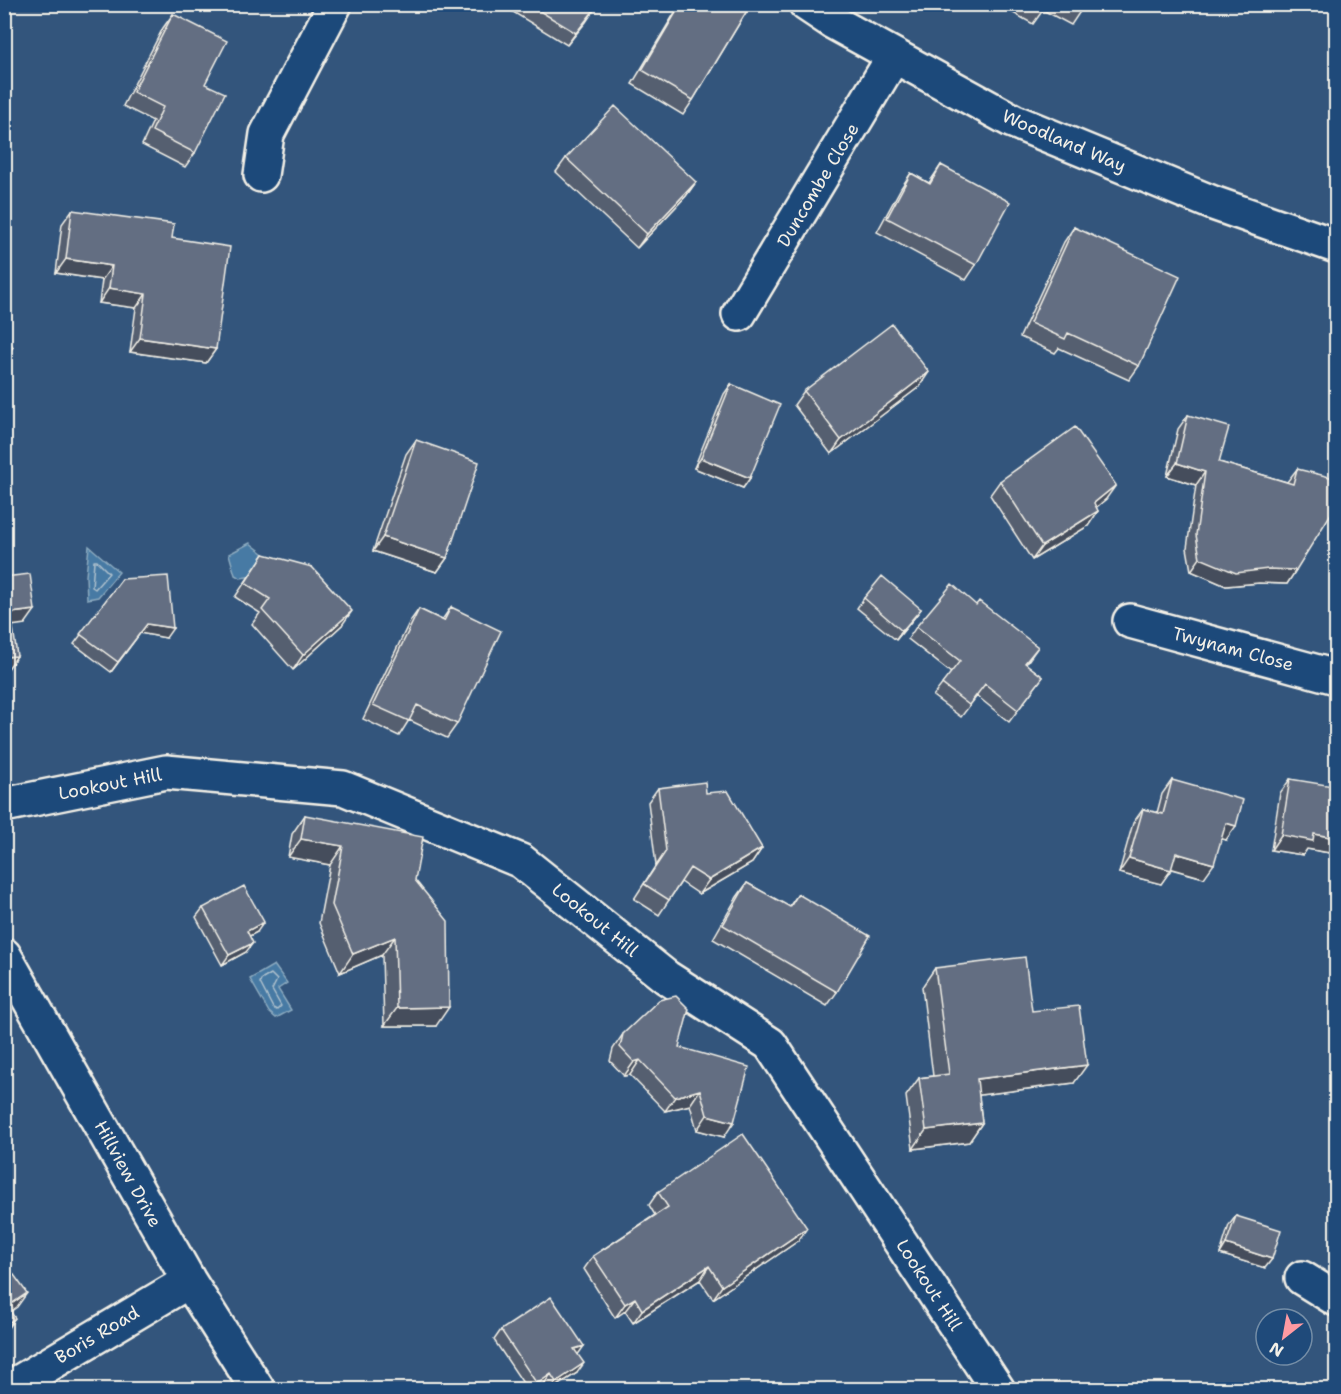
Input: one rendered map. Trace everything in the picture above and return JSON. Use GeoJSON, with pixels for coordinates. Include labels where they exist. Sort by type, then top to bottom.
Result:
{"type":"FeatureCollection","features":[{"type":"Feature","properties":{"kind":"street"},"geometry":{"type":"LineString","coordinates":[[261,175],[267,134],[335,4]]}},
{"type":"Feature","properties":{"kind":"street","name":"Woodland Way"},"geometry":{"type":"LineString","coordinates":[[806,4],[833,22],[1013,121],[1213,203],[1336,246]]}},
{"type":"Feature","properties":{"kind":"street","name":"Duncombe Close"},"geometry":{"type":"LineString","coordinates":[[739,314],[838,153],[894,56]]}},
{"type":"Feature","properties":{"kind":"street","name":"Twynam Close"},"geometry":{"type":"LineString","coordinates":[[1130,621],[1336,677]]}},
{"type":"Feature","properties":{"kind":"street","name":"Lookout Hill"},"geometry":{"type":"LineString","coordinates":[[4,806],[166,772],[343,788],[521,861],[666,977],[770,1044],[998,1389]]}},
{"type":"Feature","properties":{"kind":"street","name":"Hillview Drive"},"geometry":{"type":"LineString","coordinates":[[4,955],[189,1281],[258,1389]]}},
{"type":"Feature","properties":{"kind":"street"},"geometry":{"type":"LineString","coordinates":[[1302,1278],[1336,1299]]}},
{"type":"Feature","properties":{"kind":"street","name":"Boris Road"},"geometry":{"type":"LineString","coordinates":[[6,1389],[189,1281]]}},
{"type":"Feature","properties":{"kind":"water"},"geometry":{"type":"Polygon","coordinates":[[[250,543],[264,554],[254,576],[240,578],[235,575],[229,554],[250,543]]]}},
{"type":"Feature","properties":{"kind":"water"},"geometry":{"type":"Polygon","coordinates":[[[89,546],[119,572],[98,597],[87,599],[86,576],[89,546]]]}},
{"type":"Feature","properties":{"kind":"water"},"geometry":{"type":"Polygon","coordinates":[[[274,965],[287,983],[278,989],[291,1010],[276,1018],[269,1012],[250,979],[274,965]]]}},
{"type":"Feature","properties":{"kind":"building"},"geometry":{"type":"Polygon","coordinates":[[[528,4],[584,4],[594,10],[576,33],[528,4]]]}},
{"type":"Feature","properties":{"kind":"building"},"geometry":{"type":"Polygon","coordinates":[[[681,4],[751,4],[693,100],[642,70],[681,4]]]}},
{"type":"Feature","properties":{"kind":"building"},"geometry":{"type":"Polygon","coordinates":[[[1033,4],[1046,4],[1043,10],[1033,4]]]}},
{"type":"Feature","properties":{"kind":"building"},"geometry":{"type":"Polygon","coordinates":[[[1070,4],[1085,4],[1081,11],[1070,4]]]}},
{"type":"Feature","properties":{"kind":"building"},"geometry":{"type":"Polygon","coordinates":[[[173,14],[227,41],[205,84],[225,93],[195,153],[152,131],[163,107],[133,92],[173,14]]]}},
{"type":"Feature","properties":{"kind":"building"},"geometry":{"type":"Polygon","coordinates":[[[615,106],[696,182],[647,234],[566,158],[615,106]]]}},
{"type":"Feature","properties":{"kind":"building"},"geometry":{"type":"Polygon","coordinates":[[[941,165],[1010,202],[976,265],[887,218],[911,173],[930,184],[941,165]]]}},
{"type":"Feature","properties":{"kind":"building"},"geometry":{"type":"Polygon","coordinates":[[[72,210],[174,224],[172,238],[230,247],[216,349],[140,338],[146,294],[109,288],[112,266],[66,259],[72,210]]]}},
{"type":"Feature","properties":{"kind":"building"},"geometry":{"type":"Polygon","coordinates":[[[1074,227],[1180,276],[1139,366],[1068,333],[1065,339],[1030,323],[1074,227]]]}},
{"type":"Feature","properties":{"kind":"building"},"geometry":{"type":"Polygon","coordinates":[[[892,324],[929,372],[841,440],[804,391],[892,324]]]}},
{"type":"Feature","properties":{"kind":"building"},"geometry":{"type":"Polygon","coordinates":[[[4,334],[13,347],[4,353],[4,334]]]}},
{"type":"Feature","properties":{"kind":"building"},"geometry":{"type":"Polygon","coordinates":[[[731,384],[780,405],[750,478],[701,458],[731,384]]]}},
{"type":"Feature","properties":{"kind":"building"},"geometry":{"type":"Polygon","coordinates":[[[1188,415],[1229,427],[1219,462],[1293,484],[1297,469],[1334,478],[1332,512],[1296,570],[1268,569],[1236,573],[1200,558],[1196,535],[1205,472],[1177,463],[1188,415]]]}},
{"type":"Feature","properties":{"kind":"building"},"geometry":{"type":"Polygon","coordinates":[[[1075,427],[1116,485],[1094,503],[1098,511],[1042,546],[1000,481],[1075,427]]]}},
{"type":"Feature","properties":{"kind":"building"},"geometry":{"type":"Polygon","coordinates":[[[416,440],[479,462],[447,558],[383,537],[416,440]]]}},
{"type":"Feature","properties":{"kind":"building"},"geometry":{"type":"Polygon","coordinates":[[[264,554],[312,567],[352,611],[303,655],[262,610],[270,599],[245,583],[264,554]]]}},
{"type":"Feature","properties":{"kind":"building"},"geometry":{"type":"Polygon","coordinates":[[[30,574],[35,610],[11,613],[17,656],[4,657],[4,577],[30,574]]]}},
{"type":"Feature","properties":{"kind":"building"},"geometry":{"type":"Polygon","coordinates":[[[168,576],[173,628],[147,624],[118,662],[80,634],[122,579],[168,576]]]}},
{"type":"Feature","properties":{"kind":"building"},"geometry":{"type":"Polygon","coordinates":[[[882,576],[921,609],[902,631],[864,598],[882,576]]]}},
{"type":"Feature","properties":{"kind":"building"},"geometry":{"type":"Polygon","coordinates":[[[952,584],[976,605],[979,601],[1038,647],[1025,663],[1043,677],[1018,710],[985,684],[969,705],[942,684],[960,661],[916,627],[952,584]]]}},
{"type":"Feature","properties":{"kind":"building"},"geometry":{"type":"Polygon","coordinates":[[[451,607],[501,631],[457,724],[417,705],[409,721],[373,705],[419,609],[444,621],[451,607]]]}},
{"type":"Feature","properties":{"kind":"building"},"geometry":{"type":"Polygon","coordinates":[[[1290,779],[1333,786],[1332,792],[1336,793],[1336,838],[1314,834],[1313,841],[1281,835],[1290,779]]]}},
{"type":"Feature","properties":{"kind":"building"},"geometry":{"type":"Polygon","coordinates":[[[1172,780],[1243,800],[1236,826],[1226,823],[1214,864],[1176,853],[1171,870],[1129,858],[1143,809],[1163,814],[1172,780]]]}},
{"type":"Feature","properties":{"kind":"building"},"geometry":{"type":"Polygon","coordinates":[[[705,782],[706,793],[728,791],[762,848],[709,880],[690,868],[669,900],[644,884],[666,851],[658,788],[705,782]]]}},
{"type":"Feature","properties":{"kind":"building"},"geometry":{"type":"Polygon","coordinates":[[[305,815],[423,837],[415,880],[448,921],[449,1007],[397,1008],[395,937],[353,954],[332,905],[343,846],[301,839],[305,815]]]}},
{"type":"Feature","properties":{"kind":"building"},"geometry":{"type":"Polygon","coordinates":[[[747,883],[790,907],[798,894],[870,936],[837,992],[723,925],[747,883]]]}},
{"type":"Feature","properties":{"kind":"building"},"geometry":{"type":"Polygon","coordinates":[[[244,886],[264,922],[247,931],[253,943],[229,955],[203,908],[244,886]]]}},
{"type":"Feature","properties":{"kind":"building"},"geometry":{"type":"Polygon","coordinates":[[[1025,957],[1032,1011],[1079,1006],[1087,1065],[977,1079],[982,1123],[926,1130],[919,1078],[949,1074],[935,968],[1025,957]]]}},
{"type":"Feature","properties":{"kind":"building"},"geometry":{"type":"Polygon","coordinates":[[[676,996],[689,1009],[679,1047],[749,1067],[734,1122],[707,1115],[700,1090],[675,1097],[640,1060],[634,1062],[620,1047],[623,1034],[659,1000],[676,996]]]}},
{"type":"Feature","properties":{"kind":"building"},"geometry":{"type":"Polygon","coordinates":[[[743,1134],[807,1228],[722,1286],[709,1266],[642,1310],[635,1298],[625,1304],[593,1256],[668,1207],[658,1192],[743,1134]]]}},
{"type":"Feature","properties":{"kind":"building"},"geometry":{"type":"Polygon","coordinates":[[[1236,1216],[1281,1230],[1272,1259],[1226,1244],[1236,1216]]]}},
{"type":"Feature","properties":{"kind":"building"},"geometry":{"type":"Polygon","coordinates":[[[4,1261],[27,1293],[7,1307],[15,1318],[4,1326],[4,1261]]]}},
{"type":"Feature","properties":{"kind":"building"},"geometry":{"type":"Polygon","coordinates":[[[551,1297],[584,1346],[574,1349],[584,1363],[556,1382],[551,1374],[537,1384],[501,1330],[551,1297]]]}}]}
